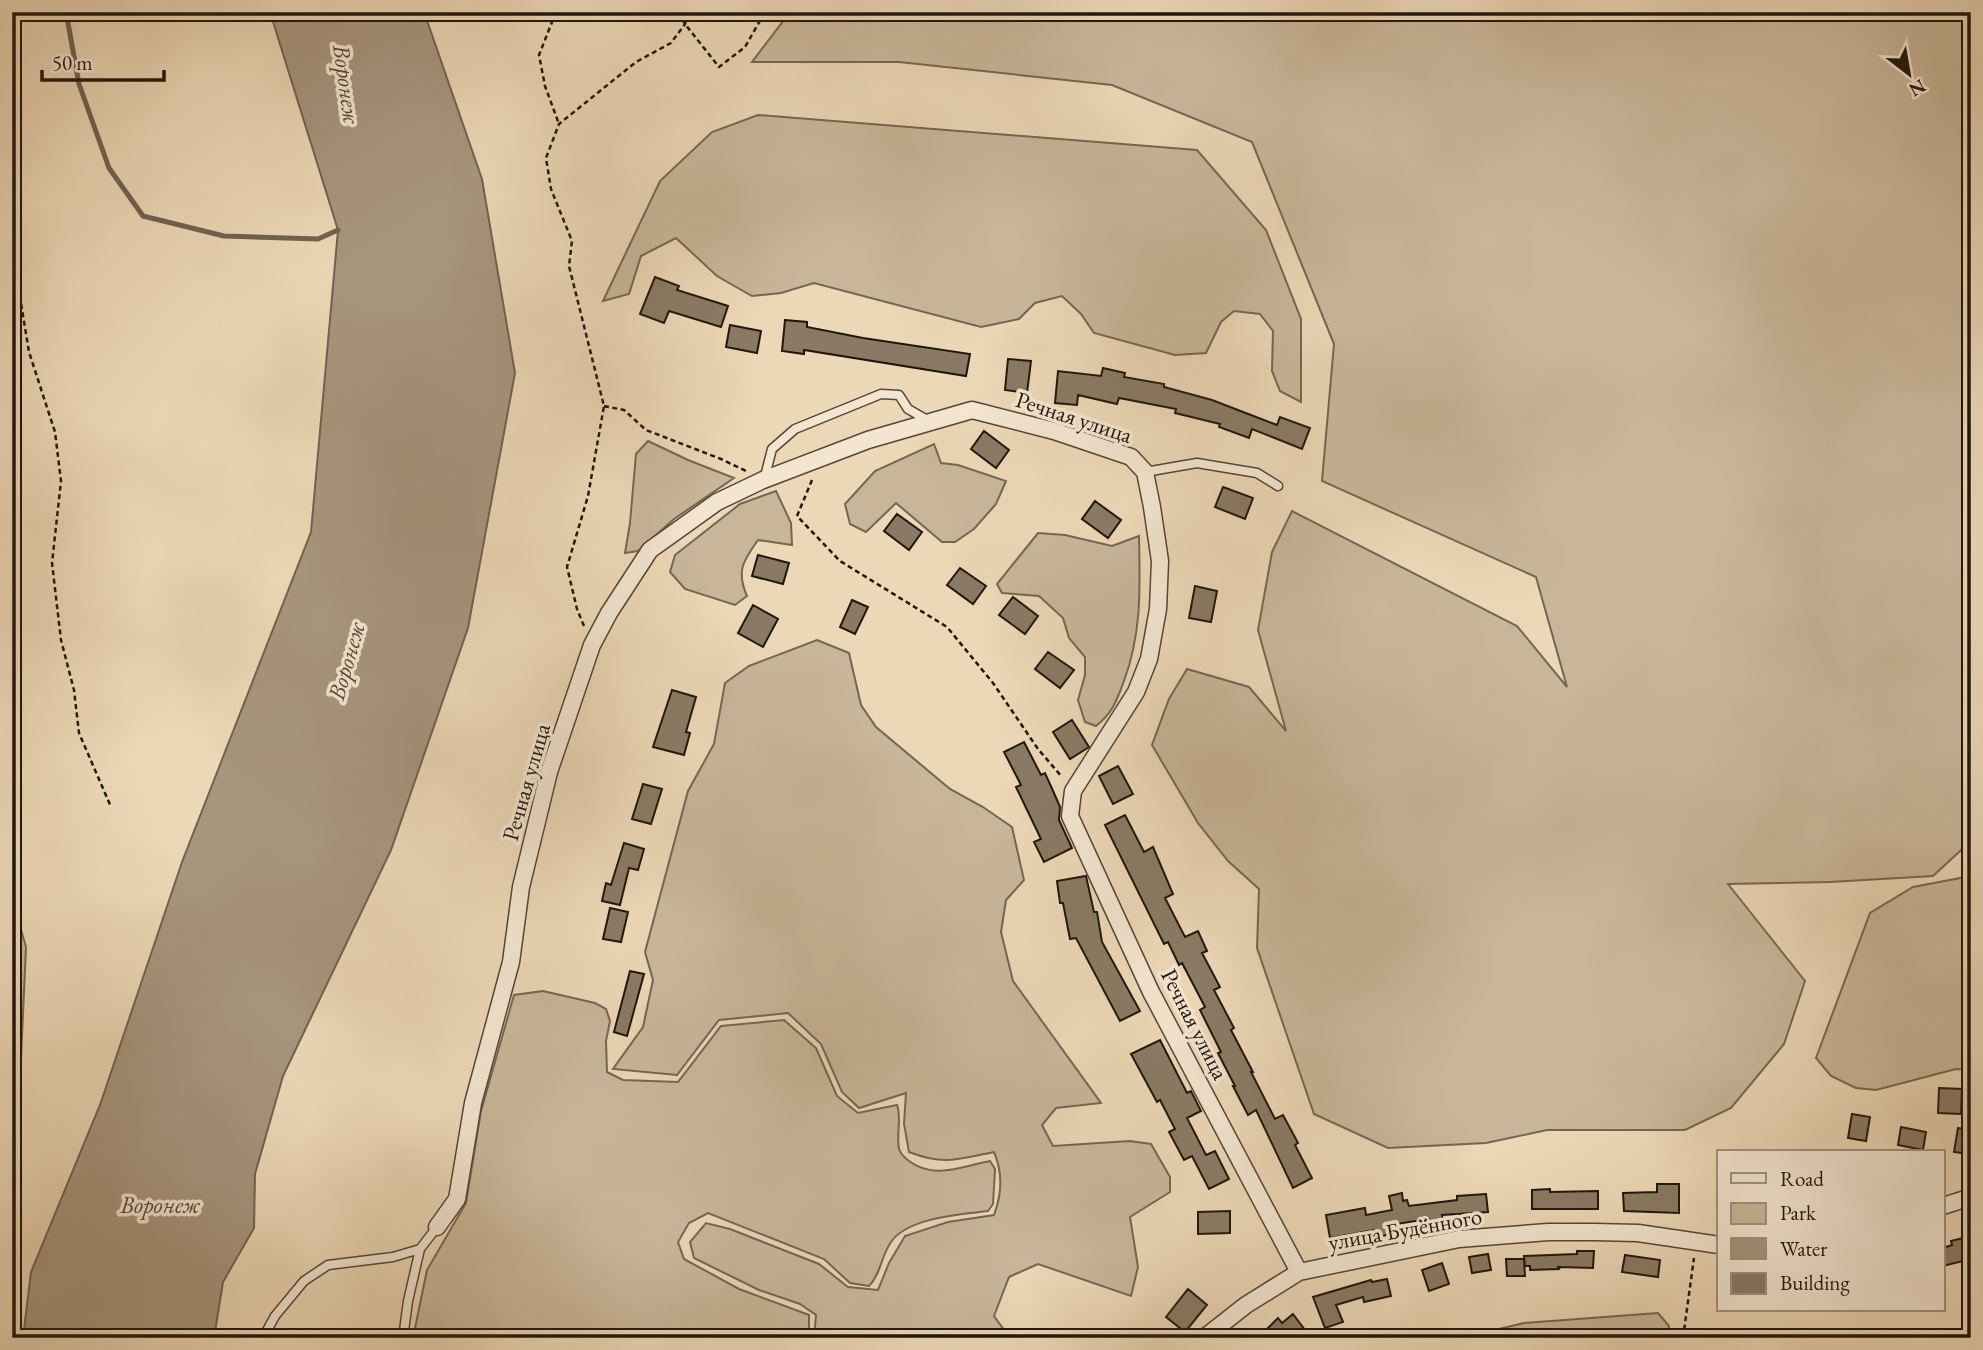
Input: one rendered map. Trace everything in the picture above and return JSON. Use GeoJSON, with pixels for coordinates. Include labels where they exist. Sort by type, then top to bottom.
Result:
{"type":"FeatureCollection","features":[{"type":"Feature","properties":{"kind":"street","name":"Речная улица"},"geometry":{"type":"LineString","coordinates":[[437,1227],[457,1199],[473,1103],[511,962],[524,874],[549,772],[592,645],[609,613],[650,550],[717,502],[763,481],[868,440],[972,410],[1054,431],[1131,457],[1145,472],[1160,561],[1158,609],[1149,659],[1136,692],[1073,791],[1070,816],[1151,992],[1299,1272]]}},
{"type":"Feature","properties":{"kind":"street"},"geometry":{"type":"LineString","coordinates":[[1944,1206],[1971,1197]]}},
{"type":"Feature","properties":{"kind":"street","name":"улица Будённого"},"geometry":{"type":"LineString","coordinates":[[1204,1338],[1246,1305],[1299,1272],[1459,1239],[1548,1232],[1638,1233],[1717,1245]]}},
{"type":"Feature","properties":{"kind":"lane"},"geometry":{"type":"LineString","coordinates":[[763,481],[772,449],[795,429],[881,394],[899,395],[908,409],[929,421]]}},
{"type":"Feature","properties":{"kind":"lane"},"geometry":{"type":"LineString","coordinates":[[1145,472],[1197,463],[1257,473],[1278,486]]}},
{"type":"Feature","properties":{"kind":"lane"},"geometry":{"type":"LineString","coordinates":[[403,1338],[408,1301],[421,1249],[437,1227]]}},
{"type":"Feature","properties":{"kind":"lane"},"geometry":{"type":"LineString","coordinates":[[263,1338],[275,1316],[304,1281],[328,1265],[393,1257],[421,1249]]}},
{"type":"Feature","properties":{"kind":"path"},"geometry":{"type":"LineString","coordinates":[[556,12],[539,55],[545,86],[559,124]]}},
{"type":"Feature","properties":{"kind":"path"},"geometry":{"type":"LineString","coordinates":[[678,12],[684,24],[719,67],[745,47],[765,12]]}},
{"type":"Feature","properties":{"kind":"path"},"geometry":{"type":"LineString","coordinates":[[592,645],[577,609],[566,567],[588,496],[604,406],[569,266],[572,241],[551,189],[546,158],[559,124],[636,62],[671,43],[684,24],[688,12]]}},
{"type":"Feature","properties":{"kind":"path"},"geometry":{"type":"LineString","coordinates":[[12,282],[18,285],[29,352],[55,432],[61,481],[52,563],[61,640],[74,690],[79,733],[111,807]]}},
{"type":"Feature","properties":{"kind":"path"},"geometry":{"type":"LineString","coordinates":[[604,406],[624,411],[646,430],[721,459],[763,481]]}},
{"type":"Feature","properties":{"kind":"path"},"geometry":{"type":"LineString","coordinates":[[820,459],[797,516],[839,561],[947,627],[993,683],[1038,749],[1073,791]]}},
{"type":"Feature","properties":{"kind":"path"},"geometry":{"type":"LineString","coordinates":[[1683,1338],[1696,1243]]}},
{"type":"Feature","properties":{"kind":"green space"},"geometry":{"type":"Polygon","coordinates":[[[790,12],[1971,12],[1971,841],[1933,876],[1728,884],[1805,981],[1784,1044],[1731,1108],[1685,1130],[1547,1130],[1486,1143],[1388,1148],[1314,1114],[1257,948],[1259,889],[1228,861],[1198,823],[1152,745],[1169,699],[1187,669],[1249,687],[1286,731],[1258,630],[1272,552],[1292,511],[1517,626],[1567,687],[1536,577],[1322,481],[1334,344],[1252,142],[1112,85],[899,62],[752,62],[790,12]]]}},
{"type":"Feature","properties":{"kind":"green space"},"geometry":{"type":"Polygon","coordinates":[[[758,115],[1197,150],[1266,230],[1301,319],[1301,402],[1280,391],[1272,371],[1273,331],[1260,314],[1234,311],[1221,322],[1206,353],[1175,355],[1094,333],[1081,314],[1062,296],[1035,303],[1019,319],[981,327],[814,283],[781,293],[752,296],[717,276],[676,238],[641,256],[629,294],[603,301],[660,181],[712,132],[758,115]]]}},
{"type":"Feature","properties":{"kind":"green space"},"geometry":{"type":"Polygon","coordinates":[[[648,441],[734,478],[674,519],[638,551],[625,553],[636,454],[648,441]]]}},
{"type":"Feature","properties":{"kind":"green space"},"geometry":{"type":"Polygon","coordinates":[[[934,444],[941,463],[958,465],[1006,481],[996,504],[974,529],[955,542],[942,542],[896,503],[866,532],[850,524],[845,504],[875,471],[934,444]]]}},
{"type":"Feature","properties":{"kind":"green space"},"geometry":{"type":"Polygon","coordinates":[[[776,491],[791,523],[792,545],[758,540],[743,566],[742,580],[747,596],[735,605],[685,589],[670,572],[675,555],[740,504],[776,491]]]}},
{"type":"Feature","properties":{"kind":"green space"},"geometry":{"type":"Polygon","coordinates":[[[1038,533],[1065,535],[1112,546],[1139,536],[1137,627],[1130,663],[1116,701],[1096,726],[1085,722],[1078,700],[1085,675],[1085,657],[1069,638],[1063,618],[1039,596],[1002,593],[997,584],[1038,533]]]}},
{"type":"Feature","properties":{"kind":"green space"},"geometry":{"type":"Polygon","coordinates":[[[817,640],[849,653],[861,705],[876,727],[950,789],[1012,827],[1024,880],[1006,900],[1001,932],[1013,981],[1101,1103],[1056,1108],[1042,1125],[1053,1146],[1130,1141],[1151,1144],[1170,1177],[1170,1192],[1130,1217],[1138,1267],[1131,1296],[1038,1264],[1009,1277],[994,1316],[1010,1338],[814,1338],[816,1315],[800,1304],[759,1290],[694,1258],[690,1242],[706,1223],[730,1229],[819,1264],[848,1287],[878,1290],[889,1263],[905,1236],[948,1222],[994,1215],[999,1199],[1000,1176],[994,1152],[942,1160],[909,1152],[904,1124],[906,1093],[859,1108],[842,1092],[821,1044],[788,1013],[719,1020],[677,1075],[613,1069],[643,1027],[653,980],[645,952],[688,791],[714,744],[725,683],[749,666],[817,640]]]}},
{"type":"Feature","properties":{"kind":"green space"},"geometry":{"type":"Polygon","coordinates":[[[1971,876],[1971,1070],[1956,1069],[1876,1090],[1856,1088],[1831,1076],[1816,1058],[1870,913],[1913,887],[1971,876]]]}},
{"type":"Feature","properties":{"kind":"green space"},"geometry":{"type":"Polygon","coordinates":[[[12,898],[26,947],[18,1125],[12,1140],[12,898]]]}},
{"type":"Feature","properties":{"kind":"green space"},"geometry":{"type":"Polygon","coordinates":[[[543,991],[595,1003],[606,1009],[610,1021],[606,1041],[607,1072],[623,1080],[678,1082],[721,1026],[784,1020],[816,1048],[837,1096],[858,1113],[897,1105],[899,1149],[909,1161],[919,1167],[938,1171],[990,1161],[995,1169],[993,1204],[988,1211],[935,1219],[909,1227],[891,1242],[869,1286],[850,1283],[824,1259],[708,1213],[689,1223],[678,1242],[684,1259],[739,1289],[809,1315],[809,1338],[415,1338],[427,1270],[466,1203],[481,1111],[514,995],[543,991]]]}},
{"type":"Feature","properties":{"kind":"green space"},"geometry":{"type":"Polygon","coordinates":[[[1658,1313],[1669,1326],[1666,1338],[1461,1338],[1524,1323],[1658,1313]]]}},
{"type":"Feature","properties":{"kind":"water","name":"Воронеж"},"geometry":{"type":"Polygon","coordinates":[[[270,12],[424,12],[482,179],[515,373],[468,628],[391,850],[283,1076],[255,1174],[254,1228],[223,1282],[214,1338],[23,1338],[31,1272],[100,1105],[182,862],[311,532],[338,230],[270,12]]]}},
{"type":"Feature","properties":{"kind":"building"},"geometry":{"type":"Polygon","coordinates":[[[655,277],[679,286],[677,290],[728,306],[721,327],[669,311],[664,323],[640,314],[655,277]]]}},
{"type":"Feature","properties":{"kind":"building"},"geometry":{"type":"Polygon","coordinates":[[[785,320],[807,322],[807,327],[863,338],[970,354],[966,376],[804,350],[804,354],[782,351],[785,320]]]}},
{"type":"Feature","properties":{"kind":"building"},"geometry":{"type":"Polygon","coordinates":[[[730,325],[761,331],[757,353],[726,347],[730,325]]]}},
{"type":"Feature","properties":{"kind":"building"},"geometry":{"type":"Polygon","coordinates":[[[1008,359],[1031,361],[1027,393],[1005,390],[1008,359]]]}},
{"type":"Feature","properties":{"kind":"building"},"geometry":{"type":"Polygon","coordinates":[[[1103,368],[1125,373],[1124,377],[1164,384],[1164,387],[1212,400],[1277,425],[1280,417],[1310,428],[1302,449],[1252,429],[1249,438],[1219,427],[1220,424],[1175,413],[1176,409],[1119,398],[1117,404],[1078,395],[1077,405],[1055,403],[1058,371],[1101,376],[1103,368]]]}},
{"type":"Feature","properties":{"kind":"building"},"geometry":{"type":"Polygon","coordinates":[[[984,431],[1009,450],[996,468],[971,449],[984,431]]]}},
{"type":"Feature","properties":{"kind":"building"},"geometry":{"type":"Polygon","coordinates":[[[1223,487],[1253,498],[1245,519],[1215,507],[1223,487]]]}},
{"type":"Feature","properties":{"kind":"building"},"geometry":{"type":"Polygon","coordinates":[[[1095,501],[1121,520],[1108,538],[1082,519],[1095,501]]]}},
{"type":"Feature","properties":{"kind":"building"},"geometry":{"type":"Polygon","coordinates":[[[897,514],[922,532],[909,550],[884,531],[897,514]]]}},
{"type":"Feature","properties":{"kind":"building"},"geometry":{"type":"Polygon","coordinates":[[[758,555],[789,563],[783,584],[752,576],[758,555]]]}},
{"type":"Feature","properties":{"kind":"building"},"geometry":{"type":"Polygon","coordinates":[[[960,568],[986,586],[973,604],[947,585],[960,568]]]}},
{"type":"Feature","properties":{"kind":"building"},"geometry":{"type":"Polygon","coordinates":[[[1195,586],[1217,591],[1211,622],[1189,618],[1195,586]]]}},
{"type":"Feature","properties":{"kind":"building"},"geometry":{"type":"Polygon","coordinates":[[[1013,597],[1038,616],[1025,634],[999,615],[1013,597]]]}},
{"type":"Feature","properties":{"kind":"building"},"geometry":{"type":"Polygon","coordinates":[[[852,600],[868,607],[855,634],[840,627],[852,600]]]}},
{"type":"Feature","properties":{"kind":"building"},"geometry":{"type":"Polygon","coordinates":[[[753,605],[778,619],[763,647],[738,633],[753,605]]]}},
{"type":"Feature","properties":{"kind":"building"},"geometry":{"type":"Polygon","coordinates":[[[1048,652],[1074,670],[1060,688],[1035,669],[1048,652]]]}},
{"type":"Feature","properties":{"kind":"building"},"geometry":{"type":"Polygon","coordinates":[[[672,690],[696,697],[686,732],[690,733],[684,755],[653,747],[672,690]]]}},
{"type":"Feature","properties":{"kind":"building"},"geometry":{"type":"Polygon","coordinates":[[[1072,720],[1089,747],[1070,759],[1053,732],[1072,720]]]}},
{"type":"Feature","properties":{"kind":"building"},"geometry":{"type":"Polygon","coordinates":[[[1024,742],[1041,775],[1045,773],[1060,807],[1059,820],[1072,848],[1044,862],[1034,842],[1041,839],[1016,787],[1021,785],[1004,752],[1024,742]]]}},
{"type":"Feature","properties":{"kind":"building"},"geometry":{"type":"Polygon","coordinates":[[[1118,766],[1133,794],[1113,804],[1099,776],[1118,766]]]}},
{"type":"Feature","properties":{"kind":"building"},"geometry":{"type":"Polygon","coordinates":[[[643,784],[662,789],[651,824],[632,819],[643,784]]]}},
{"type":"Feature","properties":{"kind":"building"},"geometry":{"type":"Polygon","coordinates":[[[1125,815],[1144,852],[1153,847],[1173,894],[1165,898],[1185,937],[1198,931],[1207,951],[1202,953],[1220,987],[1214,990],[1234,1028],[1231,1030],[1275,1119],[1283,1115],[1298,1143],[1295,1145],[1312,1178],[1293,1188],[1256,1110],[1248,1115],[1200,1010],[1205,1007],[1182,963],[1179,965],[1168,942],[1164,944],[1105,825],[1125,815]]]}},
{"type":"Feature","properties":{"kind":"building"},"geometry":{"type":"Polygon","coordinates":[[[624,843],[644,849],[638,870],[629,868],[620,905],[602,901],[606,883],[611,885],[624,843]]]}},
{"type":"Feature","properties":{"kind":"building"},"geometry":{"type":"Polygon","coordinates":[[[1086,876],[1094,912],[1097,912],[1102,942],[1140,1011],[1120,1021],[1076,938],[1070,939],[1063,903],[1060,903],[1057,881],[1086,876]]]}},
{"type":"Feature","properties":{"kind":"building"},"geometry":{"type":"Polygon","coordinates":[[[610,908],[628,912],[621,942],[603,939],[610,908]]]}},
{"type":"Feature","properties":{"kind":"building"},"geometry":{"type":"Polygon","coordinates":[[[630,971],[644,974],[627,1036],[614,1032],[630,971]]]}},
{"type":"Feature","properties":{"kind":"building"},"geometry":{"type":"Polygon","coordinates":[[[1160,1040],[1187,1093],[1191,1091],[1201,1111],[1187,1118],[1206,1155],[1215,1151],[1229,1179],[1209,1189],[1192,1156],[1184,1160],[1169,1132],[1175,1129],[1131,1054],[1160,1040]]]}},
{"type":"Feature","properties":{"kind":"building"},"geometry":{"type":"Polygon","coordinates":[[[1939,1088],[1962,1089],[1961,1114],[1938,1113],[1939,1088]]]}},
{"type":"Feature","properties":{"kind":"building"},"geometry":{"type":"Polygon","coordinates":[[[1852,1114],[1870,1117],[1866,1141],[1848,1138],[1852,1114]]]}},
{"type":"Feature","properties":{"kind":"building"},"geometry":{"type":"Polygon","coordinates":[[[1901,1127],[1926,1132],[1923,1150],[1898,1145],[1901,1127]]]}},
{"type":"Feature","properties":{"kind":"building"},"geometry":{"type":"Polygon","coordinates":[[[1958,1128],[1971,1130],[1969,1154],[1954,1152],[1958,1128]]]}},
{"type":"Feature","properties":{"kind":"building"},"geometry":{"type":"Polygon","coordinates":[[[1657,1184],[1679,1184],[1679,1213],[1624,1211],[1623,1193],[1657,1192],[1657,1184]]]}},
{"type":"Feature","properties":{"kind":"building"},"geometry":{"type":"Polygon","coordinates":[[[1550,1189],[1550,1192],[1598,1191],[1598,1209],[1532,1209],[1532,1190],[1550,1189]]]}},
{"type":"Feature","properties":{"kind":"building"},"geometry":{"type":"Polygon","coordinates":[[[1402,1193],[1403,1201],[1407,1200],[1409,1206],[1457,1200],[1457,1196],[1486,1194],[1488,1212],[1442,1215],[1443,1224],[1430,1226],[1429,1219],[1396,1224],[1398,1233],[1376,1237],[1375,1230],[1330,1238],[1326,1215],[1365,1208],[1366,1215],[1392,1210],[1389,1196],[1402,1193]]]}},
{"type":"Feature","properties":{"kind":"building"},"geometry":{"type":"Polygon","coordinates":[[[1230,1211],[1230,1233],[1198,1234],[1198,1212],[1230,1211]]]}},
{"type":"Feature","properties":{"kind":"building"},"geometry":{"type":"Polygon","coordinates":[[[1971,1236],[1971,1259],[1944,1266],[1944,1248],[1952,1245],[1951,1241],[1971,1236]]]}},
{"type":"Feature","properties":{"kind":"building"},"geometry":{"type":"Polygon","coordinates":[[[1577,1251],[1594,1251],[1593,1268],[1558,1267],[1559,1269],[1530,1270],[1530,1266],[1525,1266],[1524,1256],[1577,1254],[1577,1251]]]}},
{"type":"Feature","properties":{"kind":"building"},"geometry":{"type":"Polygon","coordinates":[[[1488,1254],[1491,1270],[1472,1273],[1469,1257],[1488,1254]]]}},
{"type":"Feature","properties":{"kind":"building"},"geometry":{"type":"Polygon","coordinates":[[[1625,1255],[1660,1260],[1658,1277],[1622,1272],[1625,1255]]]}},
{"type":"Feature","properties":{"kind":"building"},"geometry":{"type":"Polygon","coordinates":[[[1506,1259],[1524,1259],[1525,1276],[1507,1276],[1506,1259]]]}},
{"type":"Feature","properties":{"kind":"building"},"geometry":{"type":"Polygon","coordinates":[[[1442,1263],[1449,1284],[1429,1291],[1422,1270],[1442,1263]]]}},
{"type":"Feature","properties":{"kind":"building"},"geometry":{"type":"Polygon","coordinates":[[[1387,1279],[1391,1296],[1364,1302],[1363,1297],[1336,1305],[1343,1322],[1325,1328],[1313,1297],[1371,1280],[1387,1279]]]}},
{"type":"Feature","properties":{"kind":"building"},"geometry":{"type":"Polygon","coordinates":[[[1188,1289],[1207,1305],[1185,1332],[1166,1317],[1188,1289]]]}},
{"type":"Feature","properties":{"kind":"building"},"geometry":{"type":"Polygon","coordinates":[[[1293,1314],[1305,1330],[1294,1338],[1258,1338],[1278,1318],[1282,1323],[1293,1314]]]}},
{"type":"Feature","properties":{"kind":"waterway"},"geometry":{"type":"LineString","coordinates":[[66,12],[79,84],[109,168],[143,216],[224,236],[318,239],[338,230]]}}]}
